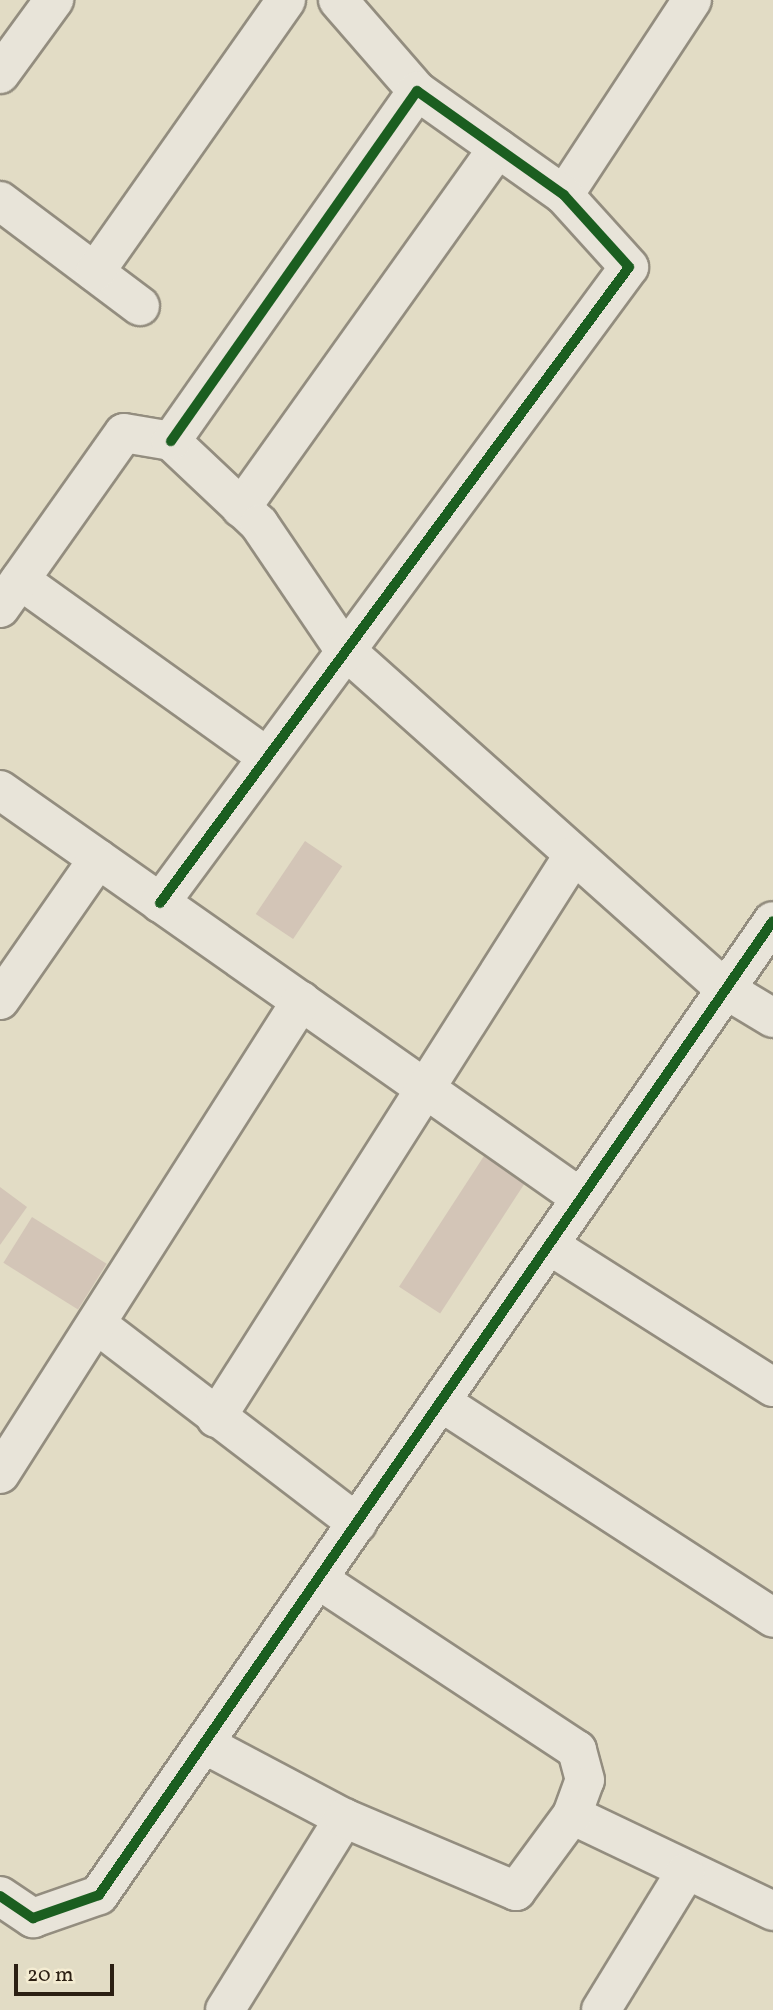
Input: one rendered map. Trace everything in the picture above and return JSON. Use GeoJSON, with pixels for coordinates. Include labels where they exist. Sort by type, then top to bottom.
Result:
{"type":"FeatureCollection","features":[{"type":"Feature","properties":{"kind":"street"},"geometry":{"type":"LineString","coordinates":[[0,74],[54,0]]}},
{"type":"Feature","properties":{"kind":"street"},"geometry":{"type":"LineString","coordinates":[[95,272],[286,0]]}},
{"type":"Feature","properties":{"kind":"street"},"geometry":{"type":"LineString","coordinates":[[160,902],[343,648],[629,267],[564,195],[417,91],[338,0]]}},
{"type":"Feature","properties":{"kind":"street"},"geometry":{"type":"LineString","coordinates":[[564,195],[692,0]]}},
{"type":"Feature","properties":{"kind":"street"},"geometry":{"type":"LineString","coordinates":[[171,441],[417,91]]}},
{"type":"Feature","properties":{"kind":"street"},"geometry":{"type":"LineString","coordinates":[[241,508],[498,148]]}},
{"type":"Feature","properties":{"kind":"street"},"geometry":{"type":"LineString","coordinates":[[0,201],[140,306]]}},
{"type":"Feature","properties":{"kind":"street"},"geometry":{"type":"LineString","coordinates":[[266,756],[10,594],[124,433],[171,441],[241,508],[343,648],[573,856],[726,989],[773,1018]]}},
{"type":"Feature","properties":{"kind":"street"},"geometry":{"type":"LineString","coordinates":[[0,790],[581,1198]]}},
{"type":"Feature","properties":{"kind":"street"},"geometry":{"type":"LineString","coordinates":[[216,1418],[573,856]]}},
{"type":"Feature","properties":{"kind":"street"},"geometry":{"type":"LineString","coordinates":[[0,1000],[98,859]]}},
{"type":"Feature","properties":{"kind":"street"},"geometry":{"type":"LineString","coordinates":[[0,1896],[33,1917],[99,1895],[773,921]]}},
{"type":"Feature","properties":{"kind":"street"},"geometry":{"type":"LineString","coordinates":[[0,1474],[99,1326],[301,1001]]}},
{"type":"Feature","properties":{"kind":"street"},"geometry":{"type":"LineString","coordinates":[[549,1245],[773,1387]]}},
{"type":"Feature","properties":{"kind":"street"},"geometry":{"type":"LineString","coordinates":[[99,1326],[216,1418],[357,1522]]}},
{"type":"Feature","properties":{"kind":"street"},"geometry":{"type":"LineString","coordinates":[[440,1402],[773,1618]]}},
{"type":"Feature","properties":{"kind":"street"},"geometry":{"type":"LineString","coordinates":[[204,1744],[344,1818],[516,1891],[572,1815],[585,1780],[577,1751],[318,1579]]}},
{"type":"Feature","properties":{"kind":"street"},"geometry":{"type":"LineString","coordinates":[[572,1815],[685,1873],[773,1911]]}},
{"type":"Feature","properties":{"kind":"street"},"geometry":{"type":"LineString","coordinates":[[225,2010],[344,1818]]}},
{"type":"Feature","properties":{"kind":"street"},"geometry":{"type":"LineString","coordinates":[[601,2010],[685,1873]]}},
{"type":"Feature","properties":{"kind":"building"},"geometry":{"type":"Polygon","coordinates":[[[305,841],[342,866],[293,939],[256,914],[305,841]]]}},
{"type":"Feature","properties":{"kind":"building"},"geometry":{"type":"Polygon","coordinates":[[[484,1156],[525,1183],[440,1314],[399,1287],[484,1156]]]}},
{"type":"Feature","properties":{"kind":"building"},"geometry":{"type":"Polygon","coordinates":[[[0,1187],[27,1207],[0,1245],[0,1187]]]}},
{"type":"Feature","properties":{"kind":"building"},"geometry":{"type":"Polygon","coordinates":[[[32,1217],[107,1264],[78,1309],[3,1263],[32,1217]]]}},
{"type":"Feature","properties":{"kind":"cycle path"},"geometry":{"type":"LineString","coordinates":[[160,903],[629,267],[564,195],[417,91],[171,441]]}},
{"type":"Feature","properties":{"kind":"cycle path"},"geometry":{"type":"LineString","coordinates":[[0,1896],[33,1918],[99,1895],[773,921]]}}]}
